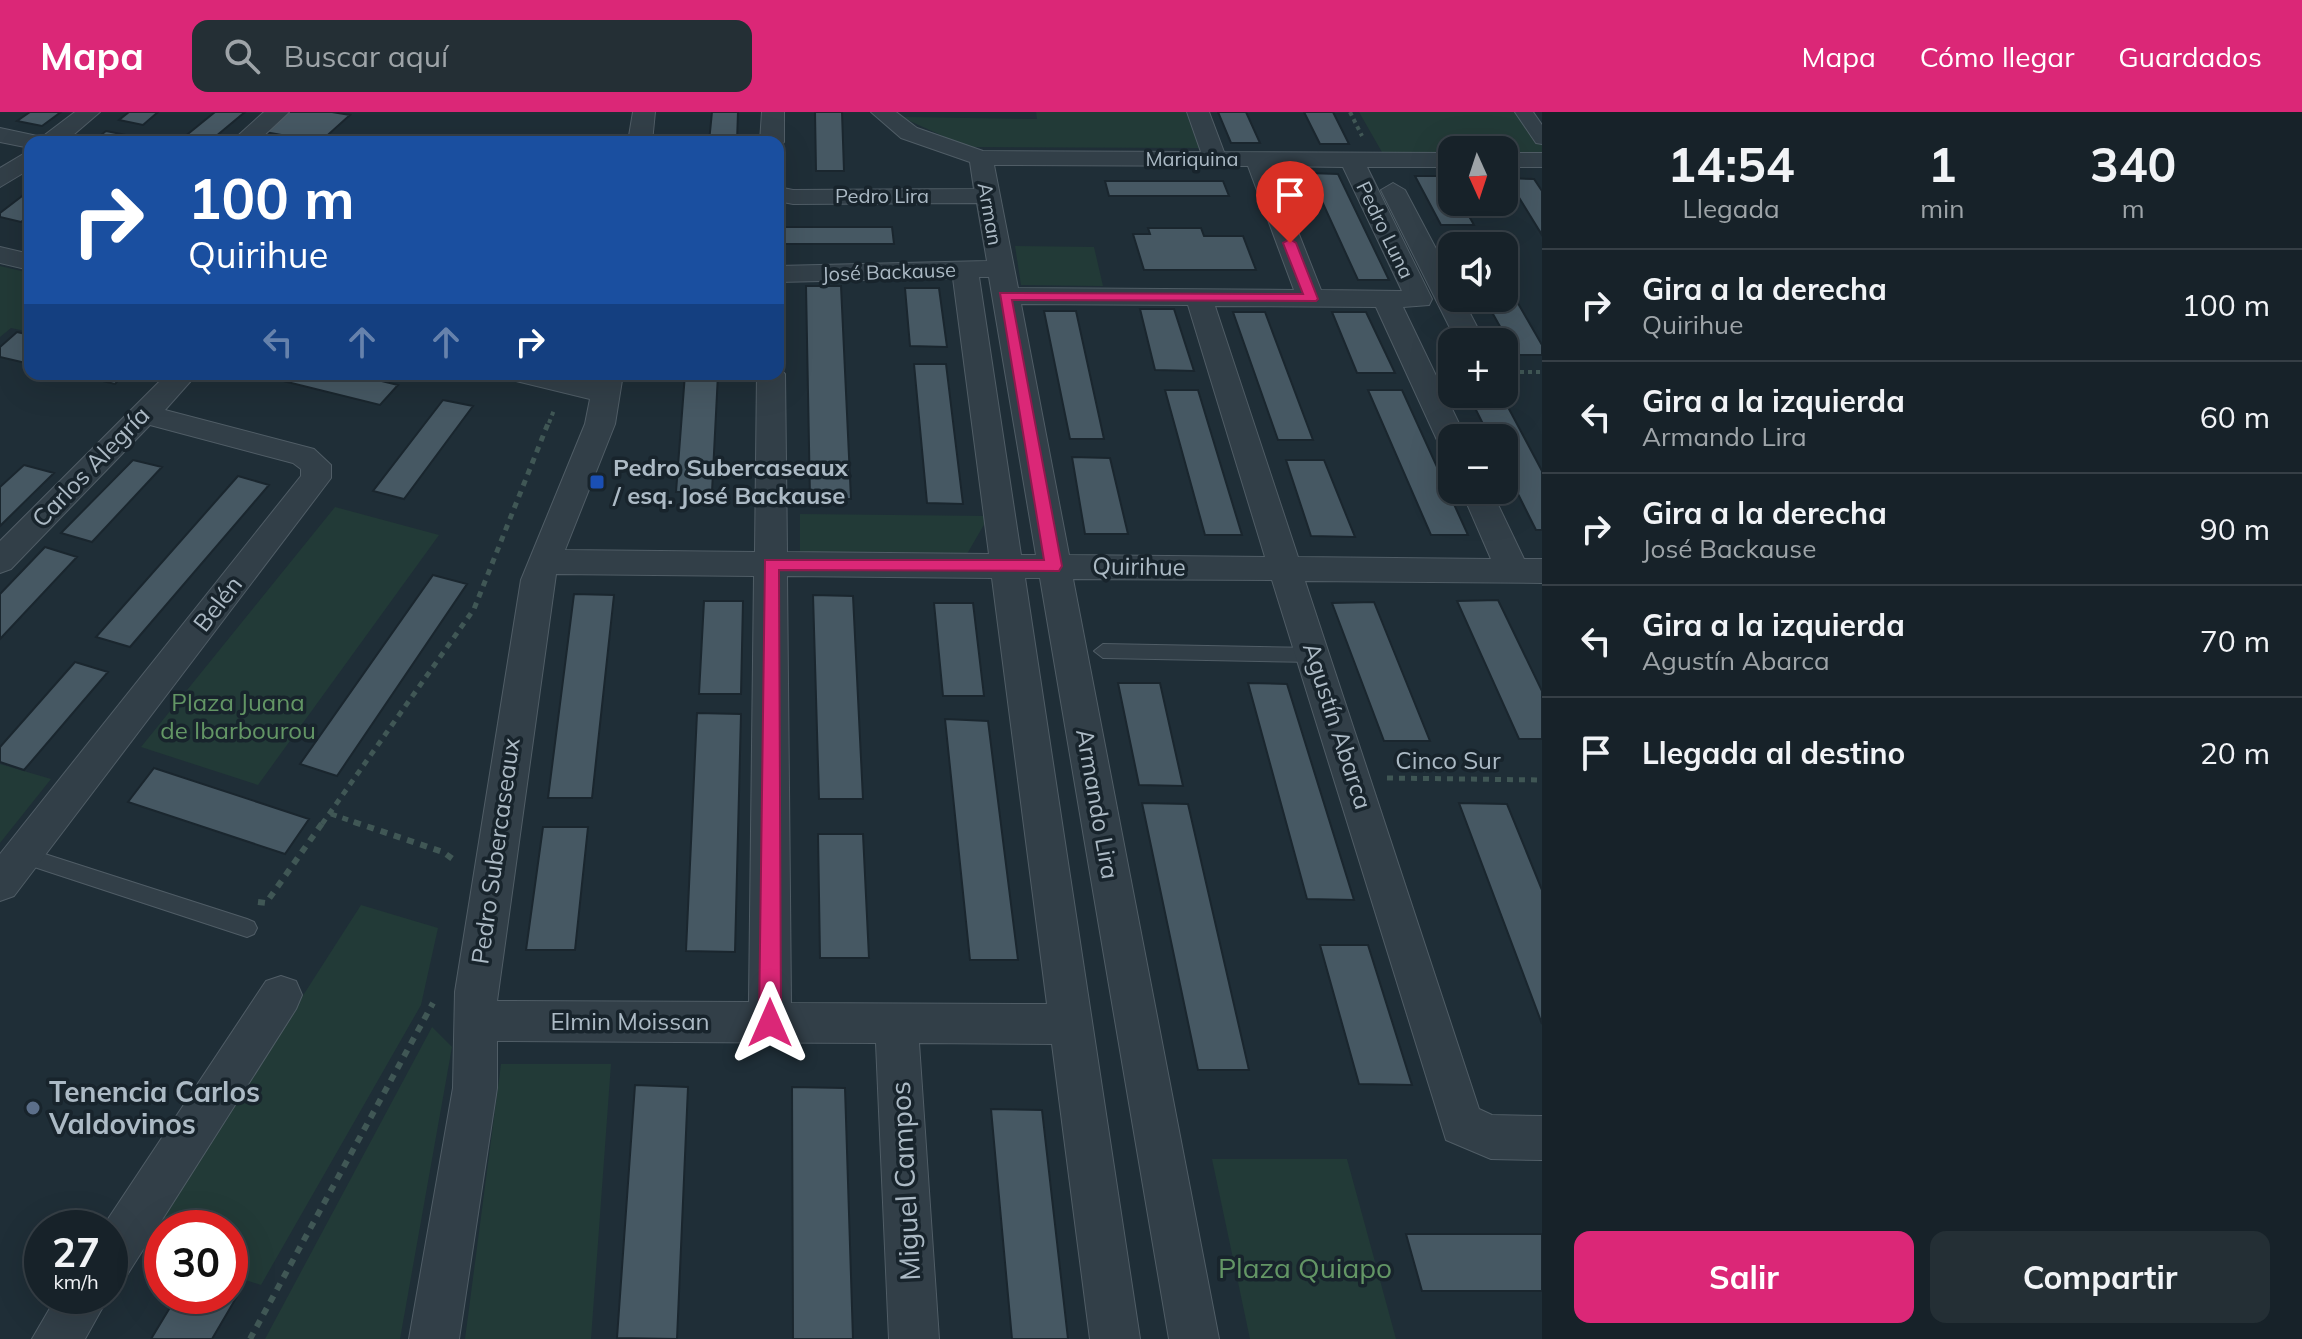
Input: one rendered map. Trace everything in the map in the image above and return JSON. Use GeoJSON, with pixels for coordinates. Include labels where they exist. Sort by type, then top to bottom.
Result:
{"type":"FeatureCollection","features":[{"type":"Feature","properties":{"kind":"street"},"geometry":{"type":"LineString","coordinates":[[58,136],[89,112]]}},
{"type":"Feature","properties":{"kind":"street"},"geometry":{"type":"LineString","coordinates":[[250,136],[278,112]]}},
{"type":"Feature","properties":{"kind":"street"},"geometry":{"type":"LineString","coordinates":[[641,136],[644,112]]}},
{"type":"Feature","properties":{"kind":"street"},"geometry":{"type":"LineString","coordinates":[[772,136],[773,112]]}},
{"type":"Feature","properties":{"kind":"street","name":"Mariquina"},"geometry":{"type":"LineString","coordinates":[[882,112],[909,133],[981,158],[1438,160]]}},
{"type":"Feature","properties":{"kind":"street"},"geometry":{"type":"LineString","coordinates":[[1198,112],[1215,159]]}},
{"type":"Feature","properties":{"kind":"street"},"geometry":{"type":"LineString","coordinates":[[1524,112],[1542,139]]}},
{"type":"Feature","properties":{"kind":"street"},"geometry":{"type":"LineString","coordinates":[[0,135],[24,140]]}},
{"type":"Feature","properties":{"kind":"street","name":"Arman"},"geometry":{"type":"LineString","coordinates":[[981,158],[987,196],[990,278]]}},
{"type":"Feature","properties":{"kind":"street"},"geometry":{"type":"LineString","coordinates":[[1257,159],[1311,299]]}},
{"type":"Feature","properties":{"kind":"street"},"geometry":{"type":"LineString","coordinates":[[1363,160],[1463,328]]}},
{"type":"Feature","properties":{"kind":"street","name":"Pedro Luna"},"geometry":{"type":"LineString","coordinates":[[1363,160],[1419,299]]}},
{"type":"Feature","properties":{"kind":"street"},"geometry":{"type":"LineString","coordinates":[[1518,160],[1542,160]]}},
{"type":"Feature","properties":{"kind":"street"},"geometry":{"type":"LineString","coordinates":[[0,180],[24,162]]}},
{"type":"Feature","properties":{"kind":"street","name":"Pedro Lira"},"geometry":{"type":"LineString","coordinates":[[784,195],[987,196]]}},
{"type":"Feature","properties":{"kind":"street"},"geometry":{"type":"LineString","coordinates":[[0,255],[24,261]]}},
{"type":"Feature","properties":{"kind":"street","name":"José Backause"},"geometry":{"type":"LineString","coordinates":[[784,274],[990,278],[1199,298],[1419,299]]}},
{"type":"Feature","properties":{"kind":"street"},"geometry":{"type":"LineString","coordinates":[[990,278],[1007,566],[1115,1339]]}},
{"type":"Feature","properties":{"kind":"street","name":"Armando Lira"},"geometry":{"type":"LineString","coordinates":[[990,278],[1053,566],[1194,1339]]}},
{"type":"Feature","properties":{"kind":"street","name":"Agustín Abarca"},"geometry":{"type":"LineString","coordinates":[[1199,298],[1462,1124],[1491,1137],[1542,1138]]}},
{"type":"Feature","properties":{"kind":"street","name":"Pedro Luna"},"geometry":{"type":"LineString","coordinates":[[1386,299],[1445,424]]}},
{"type":"Feature","properties":{"kind":"street"},"geometry":{"type":"LineString","coordinates":[[1418,367],[1438,367]]}},
{"type":"Feature","properties":{"kind":"street","name":"Carlos Alegría"},"geometry":{"type":"LineString","coordinates":[[0,561],[177,380]]}},
{"type":"Feature","properties":{"kind":"street"},"geometry":{"type":"LineString","coordinates":[[548,380],[566,384],[607,384]]}},
{"type":"Feature","properties":{"kind":"street"},"geometry":{"type":"LineString","coordinates":[[770,1023],[771,380]]}},
{"type":"Feature","properties":{"kind":"street","name":"Pedro Subercaseaux"},"geometry":{"type":"LineString","coordinates":[[434,1339],[475,1088],[476,992],[533,605],[544,562],[600,424],[607,384]]}},
{"type":"Feature","properties":{"kind":"street","name":"Belén"},"geometry":{"type":"LineString","coordinates":[[0,884],[316,478],[316,465],[303,456],[144,414]]}},
{"type":"Feature","properties":{"kind":"street"},"geometry":{"type":"LineString","coordinates":[[1485,504],[1528,571]]}},
{"type":"Feature","properties":{"kind":"street","name":"Quirihue"},"geometry":{"type":"LineString","coordinates":[[544,562],[1528,571]]}},
{"type":"Feature","properties":{"kind":"street"},"geometry":{"type":"LineString","coordinates":[[128,1230],[281,995]]}},
{"type":"Feature","properties":{"kind":"street","name":"Elmin Moissan"},"geometry":{"type":"LineString","coordinates":[[478,1021],[1071,1024]]}},
{"type":"Feature","properties":{"kind":"street","name":"Miguel Campos"},"geometry":{"type":"LineString","coordinates":[[896,1023],[914,1339]]}},
{"type":"Feature","properties":{"kind":"street"},"geometry":{"type":"LineString","coordinates":[[57,1339],[73,1314]]}},
{"type":"Feature","properties":{"kind":"lane"},"geometry":{"type":"LineString","coordinates":[[1103,651],[1314,655]]}},
{"type":"Feature","properties":{"kind":"lane"},"geometry":{"type":"LineString","coordinates":[[23,855],[247,928]]}},
{"type":"Feature","properties":{"kind":"path"},"geometry":{"type":"LineString","coordinates":[[1518,372],[1542,372]]}},
{"type":"Feature","properties":{"kind":"path"},"geometry":{"type":"LineString","coordinates":[[252,901],[266,903],[474,609],[566,384]]}},
{"type":"Feature","properties":{"kind":"path","name":"Cinco Sur"},"geometry":{"type":"LineString","coordinates":[[1354,778],[1542,780]]}},
{"type":"Feature","properties":{"kind":"path"},"geometry":{"type":"LineString","coordinates":[[331,814],[443,852],[455,862],[493,871]]}},
{"type":"Feature","properties":{"kind":"path"},"geometry":{"type":"LineString","coordinates":[[453,877],[455,862]]}},
{"type":"Feature","properties":{"kind":"path"},"geometry":{"type":"LineString","coordinates":[[250,1339],[432,1010],[434,995]]}},
{"type":"Feature","properties":{"kind":"green space"},"geometry":{"type":"Polygon","coordinates":[[[1036,112],[1186,112],[1199,148],[967,147],[901,117],[1037,119],[1036,112]]]}},
{"type":"Feature","properties":{"kind":"green space"},"geometry":{"type":"Polygon","coordinates":[[[1359,112],[1522,112],[1542,139],[1542,153],[1518,152],[1518,136],[1438,136],[1438,154],[1383,154],[1359,112]]]}},
{"type":"Feature","properties":{"kind":"green space"},"geometry":{"type":"Polygon","coordinates":[[[1015,246],[1094,247],[1103,286],[1021,285],[1015,246]]]}},
{"type":"Feature","properties":{"kind":"green space"},"geometry":{"type":"Polygon","coordinates":[[[0,266],[24,272],[24,331],[11,328],[0,337],[0,266]]]}},
{"type":"Feature","properties":{"kind":"green space","name":"Plaza Juana de Ibarbourou"},"geometry":{"type":"Polygon","coordinates":[[[335,507],[439,535],[258,785],[141,747],[335,507]]]}},
{"type":"Feature","properties":{"kind":"green space"},"geometry":{"type":"Polygon","coordinates":[[[800,514],[989,516],[967,554],[800,552],[800,514]]]}},
{"type":"Feature","properties":{"kind":"green space"},"geometry":{"type":"Polygon","coordinates":[[[0,764],[51,779],[0,843],[0,764]]]}},
{"type":"Feature","properties":{"kind":"green space"},"geometry":{"type":"Polygon","coordinates":[[[361,905],[438,928],[421,1005],[261,1285],[248,1281],[248,1210],[165,1210],[361,905]]]}},
{"type":"Feature","properties":{"kind":"green space"},"geometry":{"type":"Polygon","coordinates":[[[432,1027],[452,1047],[400,1339],[265,1339],[432,1027]]]}},
{"type":"Feature","properties":{"kind":"green space"},"geometry":{"type":"Polygon","coordinates":[[[501,1064],[611,1064],[591,1339],[465,1339],[501,1064]]]}},
{"type":"Feature","properties":{"kind":"green space","name":"Plaza Quiapo"},"geometry":{"type":"Polygon","coordinates":[[[1212,1159],[1347,1159],[1396,1339],[1250,1339],[1212,1159]]]}},
{"type":"Feature","properties":{"kind":"building"},"geometry":{"type":"Polygon","coordinates":[[[30,112],[61,112],[42,126],[17,121],[30,112]]]}},
{"type":"Feature","properties":{"kind":"building"},"geometry":{"type":"Polygon","coordinates":[[[129,112],[158,112],[143,125],[119,120],[129,112]]]}},
{"type":"Feature","properties":{"kind":"building"},"geometry":{"type":"Polygon","coordinates":[[[215,112],[245,112],[216,136],[185,136],[215,112]]]}},
{"type":"Feature","properties":{"kind":"building"},"geometry":{"type":"Polygon","coordinates":[[[287,112],[350,115],[327,136],[287,136],[265,132],[287,112]]]}},
{"type":"Feature","properties":{"kind":"building"},"geometry":{"type":"Polygon","coordinates":[[[712,112],[738,112],[737,136],[710,136],[712,112]]]}},
{"type":"Feature","properties":{"kind":"building"},"geometry":{"type":"Polygon","coordinates":[[[815,112],[842,112],[844,171],[816,171],[815,112]]]}},
{"type":"Feature","properties":{"kind":"building"},"geometry":{"type":"Polygon","coordinates":[[[1218,112],[1246,112],[1260,143],[1231,143],[1218,112]]]}},
{"type":"Feature","properties":{"kind":"building"},"geometry":{"type":"Polygon","coordinates":[[[1304,112],[1333,112],[1349,144],[1320,144],[1304,112]]]}},
{"type":"Feature","properties":{"kind":"building"},"geometry":{"type":"Polygon","coordinates":[[[106,131],[131,136],[100,136],[106,131]]]}},
{"type":"Feature","properties":{"kind":"building"},"geometry":{"type":"Polygon","coordinates":[[[1309,173],[1338,174],[1389,280],[1358,280],[1309,173]]]}},
{"type":"Feature","properties":{"kind":"building"},"geometry":{"type":"Polygon","coordinates":[[[1415,176],[1438,176],[1438,216],[1469,216],[1474,225],[1441,225],[1415,176]]]}},
{"type":"Feature","properties":{"kind":"building"},"geometry":{"type":"Polygon","coordinates":[[[1518,178],[1534,179],[1542,191],[1542,235],[1518,196],[1518,178]]]}},
{"type":"Feature","properties":{"kind":"building"},"geometry":{"type":"Polygon","coordinates":[[[1105,181],[1223,181],[1229,196],[1109,196],[1105,181]]]}},
{"type":"Feature","properties":{"kind":"building"},"geometry":{"type":"Polygon","coordinates":[[[24,195],[24,220],[21,222],[0,217],[0,213],[24,195]]]}},
{"type":"Feature","properties":{"kind":"building"},"geometry":{"type":"Polygon","coordinates":[[[784,227],[892,227],[894,244],[784,244],[784,227]]]}},
{"type":"Feature","properties":{"kind":"building"},"geometry":{"type":"Polygon","coordinates":[[[1148,228],[1201,228],[1204,236],[1243,236],[1256,270],[1144,270],[1133,234],[1150,234],[1148,228]]]}},
{"type":"Feature","properties":{"kind":"building"},"geometry":{"type":"Polygon","coordinates":[[[806,286],[841,286],[851,499],[810,499],[806,286]]]}},
{"type":"Feature","properties":{"kind":"building"},"geometry":{"type":"Polygon","coordinates":[[[905,288],[939,288],[947,347],[910,346],[905,288]]]}},
{"type":"Feature","properties":{"kind":"building"},"geometry":{"type":"Polygon","coordinates":[[[1518,303],[1542,345],[1542,355],[1518,355],[1518,328],[1501,328],[1492,312],[1518,312],[1518,303]]]}},
{"type":"Feature","properties":{"kind":"building"},"geometry":{"type":"Polygon","coordinates":[[[1140,309],[1174,309],[1194,371],[1155,370],[1140,309]]]}},
{"type":"Feature","properties":{"kind":"building"},"geometry":{"type":"Polygon","coordinates":[[[1044,311],[1076,311],[1104,439],[1070,439],[1044,311]]]}},
{"type":"Feature","properties":{"kind":"building"},"geometry":{"type":"Polygon","coordinates":[[[1233,312],[1265,312],[1313,440],[1278,440],[1233,312]]]}},
{"type":"Feature","properties":{"kind":"building"},"geometry":{"type":"Polygon","coordinates":[[[1332,312],[1366,312],[1395,373],[1357,373],[1332,312]]]}},
{"type":"Feature","properties":{"kind":"building"},"geometry":{"type":"Polygon","coordinates":[[[17,332],[24,334],[24,363],[0,357],[0,347],[17,332]]]}},
{"type":"Feature","properties":{"kind":"building"},"geometry":{"type":"Polygon","coordinates":[[[914,364],[946,364],[963,504],[927,503],[914,364]]]}},
{"type":"Feature","properties":{"kind":"building"},"geometry":{"type":"Polygon","coordinates":[[[98,380],[119,380],[115,384],[98,380]]]}},
{"type":"Feature","properties":{"kind":"building"},"geometry":{"type":"Polygon","coordinates":[[[279,380],[378,380],[398,385],[380,405],[279,380]]]}},
{"type":"Feature","properties":{"kind":"building"},"geometry":{"type":"Polygon","coordinates":[[[685,380],[718,380],[712,492],[676,492],[685,380]]]}},
{"type":"Feature","properties":{"kind":"building"},"geometry":{"type":"Polygon","coordinates":[[[1165,390],[1198,390],[1242,535],[1205,535],[1165,390]]]}},
{"type":"Feature","properties":{"kind":"building"},"geometry":{"type":"Polygon","coordinates":[[[1368,390],[1402,390],[1438,469],[1438,504],[1454,504],[1468,535],[1431,535],[1368,390]]]}},
{"type":"Feature","properties":{"kind":"building"},"geometry":{"type":"Polygon","coordinates":[[[443,400],[473,406],[404,499],[373,491],[443,400]]]}},
{"type":"Feature","properties":{"kind":"building"},"geometry":{"type":"Polygon","coordinates":[[[1475,408],[1508,408],[1517,424],[1483,424],[1475,408]]]}},
{"type":"Feature","properties":{"kind":"building"},"geometry":{"type":"Polygon","coordinates":[[[1518,426],[1542,471],[1542,530],[1536,530],[1518,494],[1518,426]]]}},
{"type":"Feature","properties":{"kind":"building"},"geometry":{"type":"Polygon","coordinates":[[[1072,457],[1110,458],[1128,534],[1085,534],[1072,457]]]}},
{"type":"Feature","properties":{"kind":"building"},"geometry":{"type":"Polygon","coordinates":[[[133,460],[162,467],[92,542],[61,533],[133,460]]]}},
{"type":"Feature","properties":{"kind":"building"},"geometry":{"type":"Polygon","coordinates":[[[1286,460],[1324,460],[1355,537],[1311,536],[1286,460]]]}},
{"type":"Feature","properties":{"kind":"building"},"geometry":{"type":"Polygon","coordinates":[[[24,465],[54,473],[0,526],[0,487],[24,465]]]}},
{"type":"Feature","properties":{"kind":"building"},"geometry":{"type":"Polygon","coordinates":[[[238,476],[269,485],[130,647],[96,637],[238,476]]]}},
{"type":"Feature","properties":{"kind":"building"},"geometry":{"type":"Polygon","coordinates":[[[45,547],[77,557],[0,639],[0,594],[45,547]]]}},
{"type":"Feature","properties":{"kind":"building"},"geometry":{"type":"Polygon","coordinates":[[[433,575],[467,584],[337,776],[300,764],[433,575]]]}},
{"type":"Feature","properties":{"kind":"building"},"geometry":{"type":"Polygon","coordinates":[[[574,594],[614,595],[592,798],[548,798],[574,594]]]}},
{"type":"Feature","properties":{"kind":"building"},"geometry":{"type":"Polygon","coordinates":[[[813,595],[853,596],[863,799],[819,799],[813,595]]]}},
{"type":"Feature","properties":{"kind":"building"},"geometry":{"type":"Polygon","coordinates":[[[1498,600],[1542,691],[1542,739],[1519,739],[1457,601],[1498,600]]]}},
{"type":"Feature","properties":{"kind":"building"},"geometry":{"type":"Polygon","coordinates":[[[704,601],[743,601],[741,694],[699,694],[704,601]]]}},
{"type":"Feature","properties":{"kind":"building"},"geometry":{"type":"Polygon","coordinates":[[[1374,602],[1430,741],[1384,741],[1332,603],[1374,602]]]}},
{"type":"Feature","properties":{"kind":"building"},"geometry":{"type":"Polygon","coordinates":[[[934,603],[973,603],[984,696],[943,696],[934,603]]]}},
{"type":"Feature","properties":{"kind":"building"},"geometry":{"type":"Polygon","coordinates":[[[75,662],[108,672],[24,770],[0,762],[0,747],[75,662]]]}},
{"type":"Feature","properties":{"kind":"building"},"geometry":{"type":"Polygon","coordinates":[[[1118,683],[1160,683],[1183,786],[1139,785],[1118,683]]]}},
{"type":"Feature","properties":{"kind":"building"},"geometry":{"type":"Polygon","coordinates":[[[1248,683],[1287,684],[1354,900],[1307,899],[1248,683]]]}},
{"type":"Feature","properties":{"kind":"building"},"geometry":{"type":"Polygon","coordinates":[[[697,713],[741,714],[735,952],[686,951],[697,713]]]}},
{"type":"Feature","properties":{"kind":"building"},"geometry":{"type":"Polygon","coordinates":[[[945,719],[988,721],[1018,960],[970,960],[945,719]]]}},
{"type":"Feature","properties":{"kind":"building"},"geometry":{"type":"Polygon","coordinates":[[[154,768],[309,819],[285,854],[128,802],[154,768]]]}},
{"type":"Feature","properties":{"kind":"building"},"geometry":{"type":"Polygon","coordinates":[[[1142,803],[1188,804],[1249,1070],[1198,1070],[1142,803]]]}},
{"type":"Feature","properties":{"kind":"building"},"geometry":{"type":"Polygon","coordinates":[[[1459,803],[1507,804],[1542,890],[1542,1024],[1459,803]]]}},
{"type":"Feature","properties":{"kind":"building"},"geometry":{"type":"Polygon","coordinates":[[[543,827],[588,827],[575,950],[526,950],[543,827]]]}},
{"type":"Feature","properties":{"kind":"building"},"geometry":{"type":"Polygon","coordinates":[[[818,834],[863,834],[869,958],[820,958],[818,834]]]}},
{"type":"Feature","properties":{"kind":"building"},"geometry":{"type":"Polygon","coordinates":[[[1320,945],[1368,945],[1412,1085],[1359,1084],[1320,945]]]}},
{"type":"Feature","properties":{"kind":"building"},"geometry":{"type":"Polygon","coordinates":[[[635,1085],[688,1087],[677,1339],[617,1338],[635,1085]]]}},
{"type":"Feature","properties":{"kind":"building"},"geometry":{"type":"Polygon","coordinates":[[[792,1087],[845,1088],[853,1339],[793,1339],[792,1087]]]}},
{"type":"Feature","properties":{"kind":"building"},"geometry":{"type":"Polygon","coordinates":[[[991,1109],[1042,1110],[1068,1339],[1012,1339],[991,1109]]]}},
{"type":"Feature","properties":{"kind":"building"},"geometry":{"type":"Polygon","coordinates":[[[1406,1234],[1542,1234],[1542,1291],[1422,1291],[1406,1234]]]}},
{"type":"Feature","properties":{"kind":"building"},"geometry":{"type":"Polygon","coordinates":[[[166,1314],[227,1314],[212,1339],[151,1339],[166,1314]]]}},
{"type":"Feature","properties":{"kind":"place","name":"Pedro Subercaseaux / esq. José Backause"},"geometry":{"type":"Point","coordinates":[597,482]}},
{"type":"Feature","properties":{"kind":"place","name":"Tenencia Carlos Valdovinos"},"geometry":{"type":"Point","coordinates":[33,1108]}},
{"type":"Feature","properties":{"kind":"route"},"geometry":{"type":"LineString","coordinates":[[770,1023],[771,564],[1053,566],[1004,296],[1311,299],[1290,243]]}}]}
